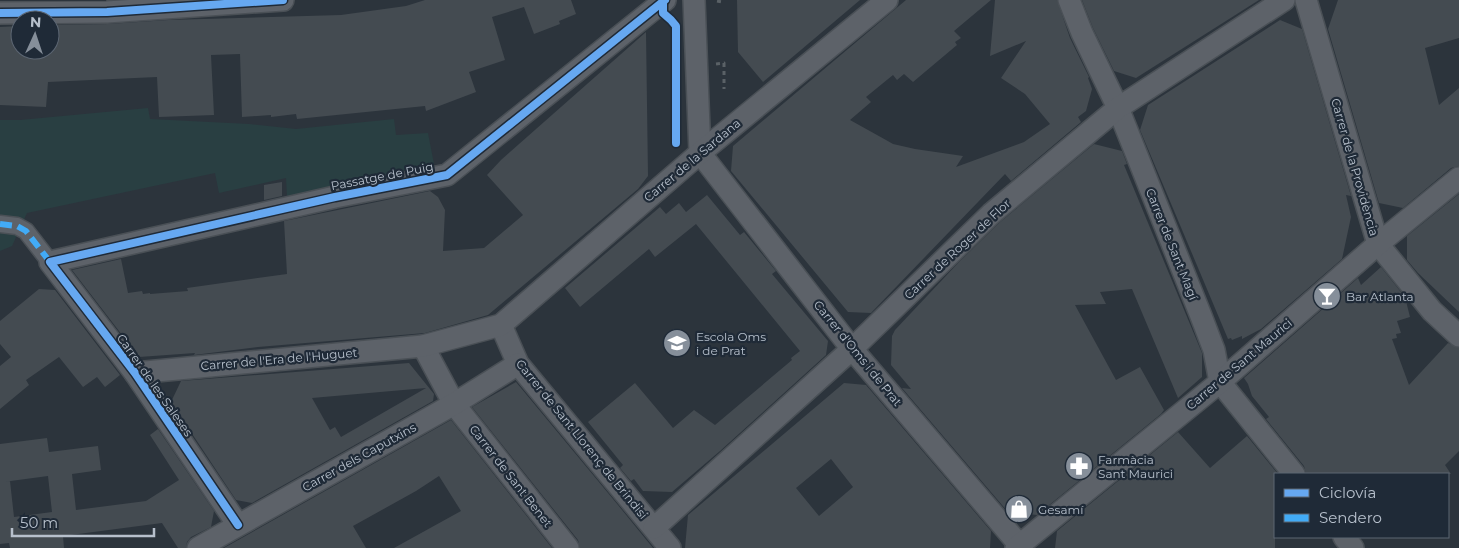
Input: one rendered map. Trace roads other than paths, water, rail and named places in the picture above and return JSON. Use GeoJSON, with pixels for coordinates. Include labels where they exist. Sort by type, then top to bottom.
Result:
{"type":"FeatureCollection","features":[{"type":"Feature","properties":{"kind":"street"},"geometry":{"type":"LineString","coordinates":[[0,13],[107,12],[283,0]]}},
{"type":"Feature","properties":{"kind":"street","name":"Passatge de Puig"},"geometry":{"type":"LineString","coordinates":[[50,262],[335,197],[447,175],[665,0]]}},
{"type":"Feature","properties":{"kind":"street"},"geometry":{"type":"LineString","coordinates":[[694,0],[700,153]]}},
{"type":"Feature","properties":{"kind":"street","name":"Carrer de la Sardana"},"geometry":{"type":"LineString","coordinates":[[501,325],[700,153],[887,0]]}},
{"type":"Feature","properties":{"kind":"street","name":"Carrer de Sant Magí"},"geometry":{"type":"LineString","coordinates":[[1069,0],[1082,34],[1118,108],[1214,350],[1220,382],[1293,473]]}},
{"type":"Feature","properties":{"kind":"street","name":"Carrer de Roger de Flor"},"geometry":{"type":"LineString","coordinates":[[654,528],[852,349],[991,214],[1118,108],[1284,0]]}},
{"type":"Feature","properties":{"kind":"street","name":"Carrer de la Providència"},"geometry":{"type":"LineString","coordinates":[[1306,0],[1378,244],[1432,311],[1459,336]]}},
{"type":"Feature","properties":{"kind":"street","name":"Carrer d'Oms i de Prat"},"geometry":{"type":"LineString","coordinates":[[700,153],[852,349],[1020,547]]}},
{"type":"Feature","properties":{"kind":"street","name":"Carrer de Sant Maurici"},"geometry":{"type":"LineString","coordinates":[[1020,547],[1220,382],[1378,244],[1459,178]]}},
{"type":"Feature","properties":{"kind":"street","name":"Carrer de les Saleses"},"geometry":{"type":"LineString","coordinates":[[0,224],[17,226],[26,231],[135,373],[238,525]]}},
{"type":"Feature","properties":{"kind":"street","name":"Carrer de l'Era de l'Huguet"},"geometry":{"type":"LineString","coordinates":[[135,373],[423,346],[501,325]]}},
{"type":"Feature","properties":{"kind":"street","name":"Carrer de Sant Llorenç de Brindisi"},"geometry":{"type":"LineString","coordinates":[[501,325],[518,364],[670,548]]}},
{"type":"Feature","properties":{"kind":"street"},"geometry":{"type":"LineString","coordinates":[[423,346],[454,404]]}},
{"type":"Feature","properties":{"kind":"street","name":"Carrer dels Caputxins"},"geometry":{"type":"LineString","coordinates":[[198,548],[454,404],[518,364]]}},
{"type":"Feature","properties":{"kind":"street","name":"Carrer de Sant Benet"},"geometry":{"type":"LineString","coordinates":[[454,404],[568,548]]}},
{"type":"Feature","properties":{"kind":"street"},"geometry":{"type":"LineString","coordinates":[[1345,538],[1353,548]]}},
{"type":"Feature","properties":{"kind":"place","name":"Bar Atlanta"},"geometry":{"type":"Point","coordinates":[1327,296]}},
{"type":"Feature","properties":{"kind":"place","name":"Escola Oms i de Prat"},"geometry":{"type":"Point","coordinates":[677,343]}},
{"type":"Feature","properties":{"kind":"place","name":"Farmàcia Sant Maurici"},"geometry":{"type":"Point","coordinates":[1079,466]}},
{"type":"Feature","properties":{"kind":"place","name":"Gesamí"},"geometry":{"type":"Point","coordinates":[1019,509]}}]}
